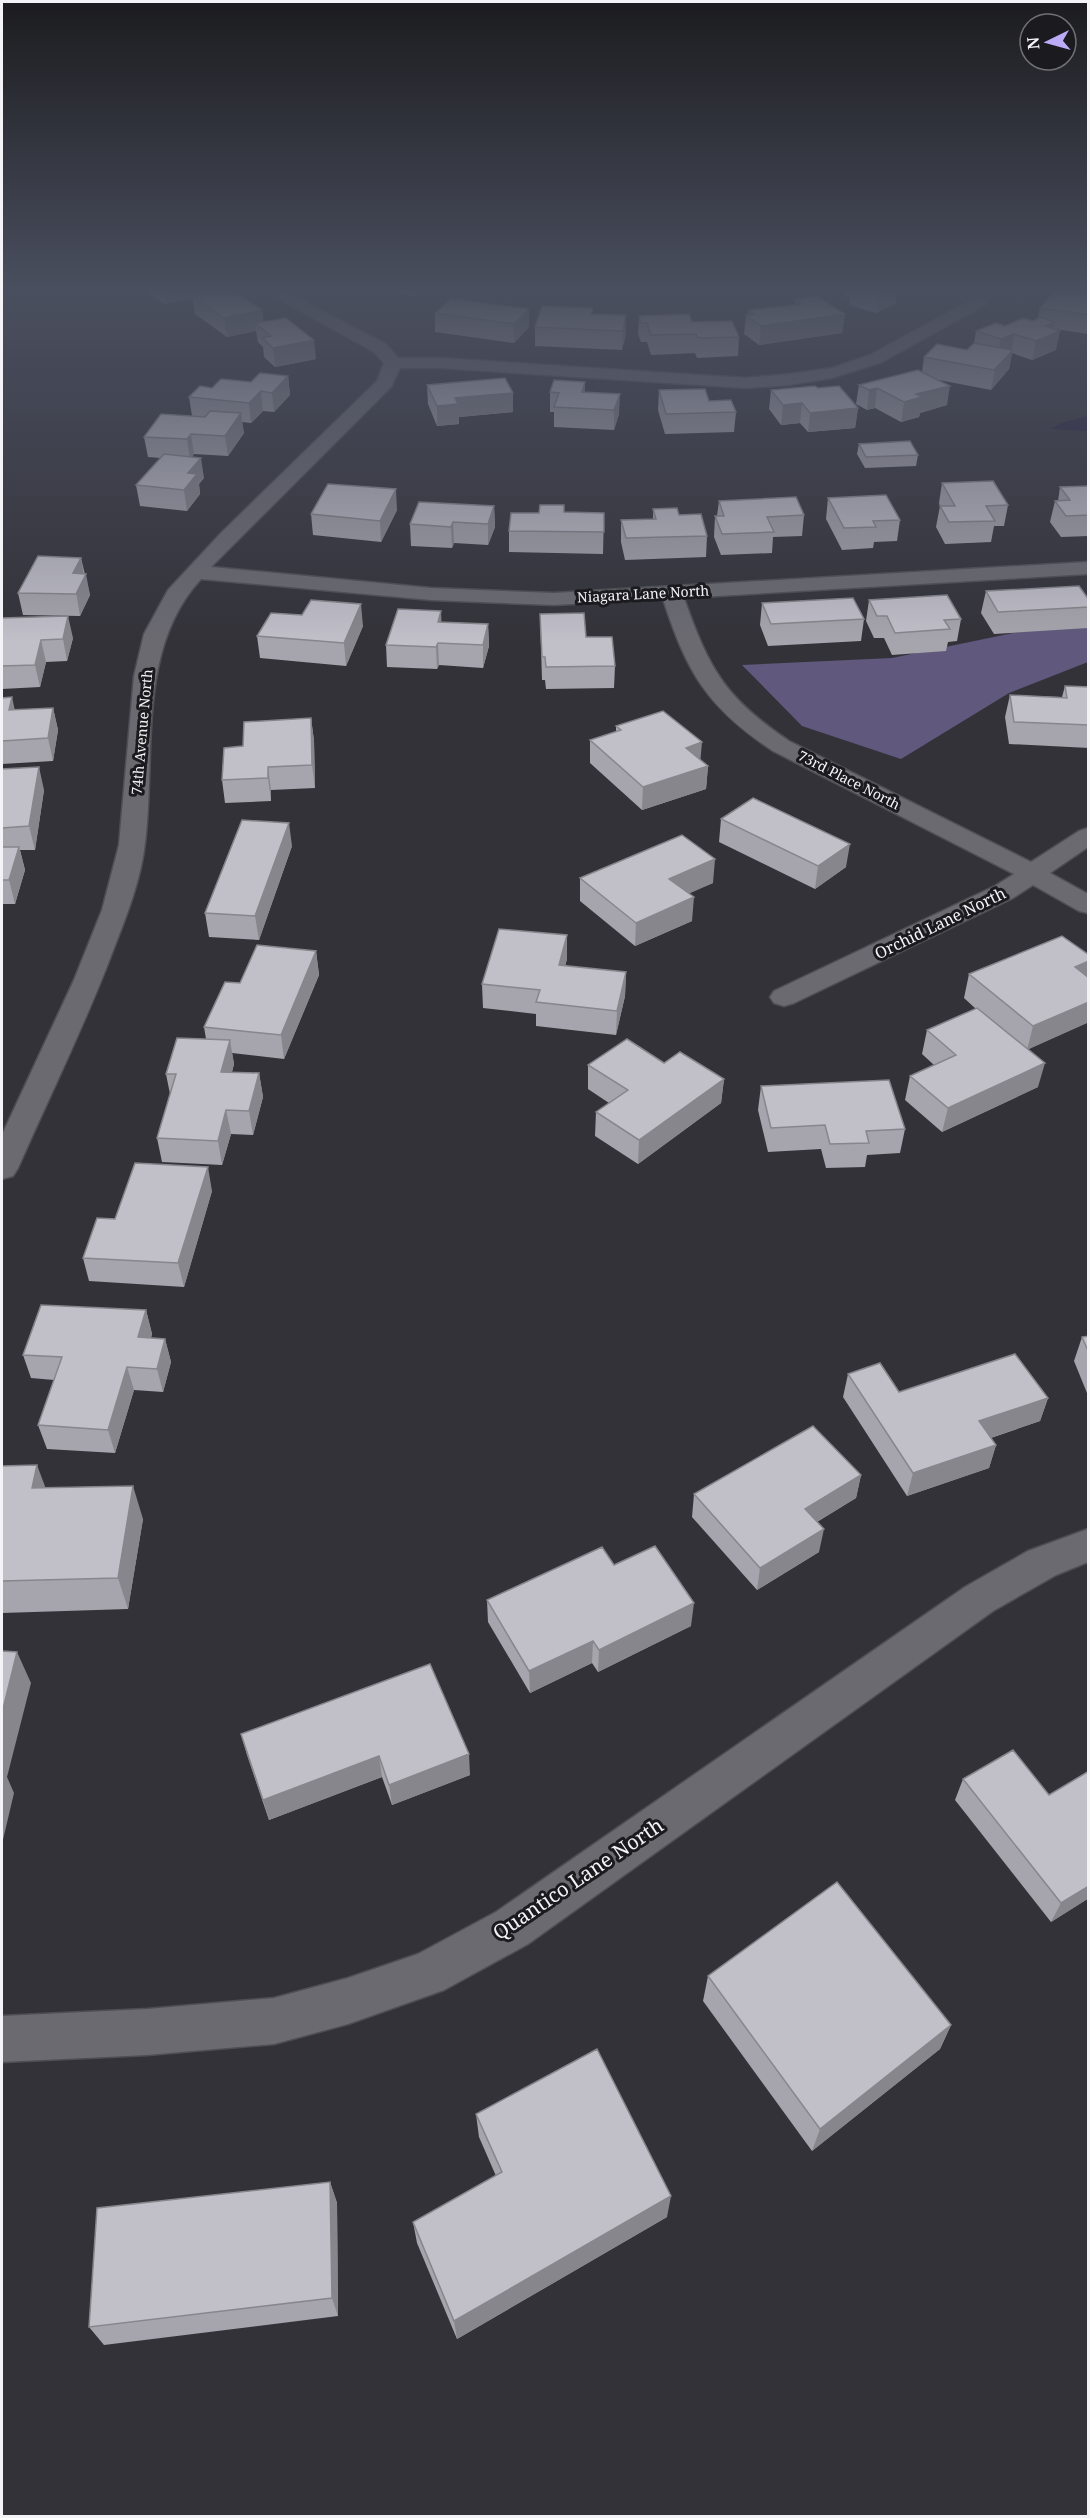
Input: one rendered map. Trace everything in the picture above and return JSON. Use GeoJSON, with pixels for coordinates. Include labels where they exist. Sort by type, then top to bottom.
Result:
{"type":"FeatureCollection","features":[{"type":"Feature","properties":{"kind":"street","name":"74th Avenue North"},"geometry":{"type":"LineString","coordinates":[[2,1168],[88,980],[116,910],[132,845],[145,676],[154,634],[175,594],[198,572],[228,537],[360,408]]}},
{"type":"Feature","properties":{"kind":"street","name":"Niagara Lane North"},"geometry":{"type":"LineString","coordinates":[[198,572],[431,594],[554,599],[1089,568]]}},
{"type":"Feature","properties":{"kind":"street","name":"73rd Place North"},"geometry":{"type":"LineString","coordinates":[[672,593],[697,663],[719,695],[753,728],[812,763],[1089,904]]}},
{"type":"Feature","properties":{"kind":"street","name":"Orchid Lane North"},"geometry":{"type":"LineString","coordinates":[[784,997],[1004,892],[1089,836]]}},
{"type":"Feature","properties":{"kind":"street","name":"Quantico Lane North"},"geometry":{"type":"LineString","coordinates":[[2,2038],[147,2032],[274,2021],[348,2001],[428,1974],[512,1928],[979,1599],[1042,1563],[1089,1545]]}},
{"type":"Feature","properties":{"kind":"shaded area"},"geometry":{"type":"Polygon","coordinates":[[[1088,416],[1088,431],[1050,429],[1064,422],[1088,416]]]}},
{"type":"Feature","properties":{"kind":"shaded area"},"geometry":{"type":"Polygon","coordinates":[[[1088,601],[1088,662],[1009,693],[901,759],[802,726],[742,665],[892,658],[1047,626],[1088,601]]]}},
{"type":"Feature","properties":{"kind":"building"},"geometry":{"type":"Polygon","coordinates":[[[564,408],[615,408],[614,410],[564,408]]]}},
{"type":"Feature","properties":{"kind":"building"},"geometry":{"type":"Polygon","coordinates":[[[664,408],[734,408],[736,412],[666,414],[664,408]]]}},
{"type":"Feature","properties":{"kind":"building"},"geometry":{"type":"Polygon","coordinates":[[[806,408],[858,408],[810,413],[806,408]]]}},
{"type":"Feature","properties":{"kind":"building"},"geometry":{"type":"Polygon","coordinates":[[[210,411],[241,413],[225,436],[191,434],[187,439],[144,437],[161,414],[205,417],[210,411]]]}},
{"type":"Feature","properties":{"kind":"building"},"geometry":{"type":"Polygon","coordinates":[[[910,441],[918,455],[866,457],[859,444],[910,441]]]}},
{"type":"Feature","properties":{"kind":"building"},"geometry":{"type":"Polygon","coordinates":[[[164,454],[201,458],[188,473],[197,474],[184,490],[136,485],[164,454]]]}},
{"type":"Feature","properties":{"kind":"building"},"geometry":{"type":"Polygon","coordinates":[[[993,481],[1008,505],[986,506],[995,521],[949,522],[940,506],[955,506],[942,483],[993,481]]]}},
{"type":"Feature","properties":{"kind":"building"},"geometry":{"type":"Polygon","coordinates":[[[328,484],[396,489],[380,521],[311,514],[328,484]]]}},
{"type":"Feature","properties":{"kind":"building"},"geometry":{"type":"Polygon","coordinates":[[[1089,486],[1089,515],[1066,516],[1055,501],[1070,500],[1060,487],[1089,486]]]}},
{"type":"Feature","properties":{"kind":"building"},"geometry":{"type":"Polygon","coordinates":[[[886,495],[900,520],[873,521],[876,527],[844,528],[828,498],[886,495]]]}},
{"type":"Feature","properties":{"kind":"building"},"geometry":{"type":"Polygon","coordinates":[[[796,497],[804,515],[767,517],[774,532],[722,534],[715,516],[724,516],[719,501],[796,497]]]}},
{"type":"Feature","properties":{"kind":"building"},"geometry":{"type":"Polygon","coordinates":[[[419,502],[494,506],[488,524],[453,522],[451,527],[410,524],[419,502]]]}},
{"type":"Feature","properties":{"kind":"building"},"geometry":{"type":"Polygon","coordinates":[[[540,505],[564,505],[564,512],[604,513],[604,532],[509,531],[511,513],[539,513],[540,505]]]}},
{"type":"Feature","properties":{"kind":"building"},"geometry":{"type":"Polygon","coordinates":[[[677,508],[679,515],[701,514],[707,536],[626,538],[621,520],[656,519],[653,509],[677,508]]]}},
{"type":"Feature","properties":{"kind":"building"},"geometry":{"type":"Polygon","coordinates":[[[38,556],[81,558],[73,573],[86,574],[76,594],[18,593],[38,556]]]}},
{"type":"Feature","properties":{"kind":"building"},"geometry":{"type":"Polygon","coordinates":[[[1079,586],[1089,600],[1089,607],[998,612],[986,591],[1079,586]]]}},
{"type":"Feature","properties":{"kind":"building"},"geometry":{"type":"Polygon","coordinates":[[[947,595],[961,619],[944,620],[950,629],[895,633],[887,616],[877,616],[869,600],[947,595]]]}},
{"type":"Feature","properties":{"kind":"building"},"geometry":{"type":"Polygon","coordinates":[[[853,598],[864,619],[771,624],[762,603],[853,598]]]}},
{"type":"Feature","properties":{"kind":"building"},"geometry":{"type":"Polygon","coordinates":[[[311,600],[361,604],[344,643],[257,636],[271,613],[302,615],[311,600]]]}},
{"type":"Feature","properties":{"kind":"building"},"geometry":{"type":"Polygon","coordinates":[[[398,609],[441,611],[438,622],[488,624],[483,645],[438,643],[436,647],[386,645],[398,609]]]}},
{"type":"Feature","properties":{"kind":"building"},"geometry":{"type":"Polygon","coordinates":[[[584,613],[586,637],[612,637],[615,666],[546,667],[545,657],[542,657],[540,614],[584,613]]]}},
{"type":"Feature","properties":{"kind":"building"},"geometry":{"type":"Polygon","coordinates":[[[68,616],[63,639],[41,640],[35,665],[2,666],[2,618],[68,616]]]}},
{"type":"Feature","properties":{"kind":"building"},"geometry":{"type":"Polygon","coordinates":[[[1065,686],[1089,687],[1089,725],[1014,722],[1010,695],[1067,698],[1065,686]]]}},
{"type":"Feature","properties":{"kind":"building"},"geometry":{"type":"Polygon","coordinates":[[[12,697],[9,710],[53,708],[48,738],[2,741],[2,698],[12,697]]]}},
{"type":"Feature","properties":{"kind":"building"},"geometry":{"type":"Polygon","coordinates":[[[663,711],[702,742],[686,748],[708,766],[643,787],[590,740],[621,730],[616,726],[663,711]]]}},
{"type":"Feature","properties":{"kind":"building"},"geometry":{"type":"Polygon","coordinates":[[[311,718],[312,765],[268,767],[268,778],[222,780],[224,748],[243,746],[244,722],[311,718]]]}},
{"type":"Feature","properties":{"kind":"building"},"geometry":{"type":"Polygon","coordinates":[[[39,767],[29,826],[2,828],[2,769],[39,767]]]}},
{"type":"Feature","properties":{"kind":"building"},"geometry":{"type":"Polygon","coordinates":[[[753,798],[850,844],[818,866],[721,819],[753,798]]]}},
{"type":"Feature","properties":{"kind":"building"},"geometry":{"type":"Polygon","coordinates":[[[242,820],[289,823],[255,916],[205,913],[242,820]]]}},
{"type":"Feature","properties":{"kind":"building"},"geometry":{"type":"Polygon","coordinates":[[[682,835],[715,859],[669,879],[694,897],[636,923],[580,878],[682,835]]]}},
{"type":"Feature","properties":{"kind":"building"},"geometry":{"type":"Polygon","coordinates":[[[2,847],[19,847],[9,880],[2,880],[2,847]]]}},
{"type":"Feature","properties":{"kind":"building"},"geometry":{"type":"Polygon","coordinates":[[[499,929],[567,935],[559,965],[626,972],[617,1011],[536,1002],[540,990],[482,984],[499,929]]]}},
{"type":"Feature","properties":{"kind":"building"},"geometry":{"type":"Polygon","coordinates":[[[1062,936],[1089,955],[1089,961],[1075,967],[1089,978],[1089,1002],[1033,1026],[969,974],[1062,936]]]}},
{"type":"Feature","properties":{"kind":"building"},"geometry":{"type":"Polygon","coordinates":[[[257,945],[316,951],[281,1035],[204,1027],[225,982],[240,983],[257,945]]]}},
{"type":"Feature","properties":{"kind":"building"},"geometry":{"type":"Polygon","coordinates":[[[977,1008],[1045,1063],[948,1108],[910,1076],[956,1055],[927,1030],[977,1008]]]}},
{"type":"Feature","properties":{"kind":"building"},"geometry":{"type":"Polygon","coordinates":[[[177,1038],[230,1040],[221,1072],[259,1073],[249,1111],[226,1110],[218,1141],[157,1138],[176,1074],[166,1074],[177,1038]]]}},
{"type":"Feature","properties":{"kind":"building"},"geometry":{"type":"Polygon","coordinates":[[[627,1039],[664,1063],[680,1052],[724,1079],[639,1140],[596,1112],[628,1090],[588,1065],[627,1039]]]}},
{"type":"Feature","properties":{"kind":"building"},"geometry":{"type":"Polygon","coordinates":[[[889,1080],[905,1129],[866,1131],[869,1143],[830,1144],[825,1125],[771,1128],[761,1086],[889,1080]]]}},
{"type":"Feature","properties":{"kind":"building"},"geometry":{"type":"Polygon","coordinates":[[[135,1163],[208,1167],[178,1263],[83,1258],[97,1218],[115,1219],[135,1163]]]}},
{"type":"Feature","properties":{"kind":"building"},"geometry":{"type":"Polygon","coordinates":[[[41,1305],[146,1310],[138,1337],[165,1339],[157,1369],[127,1367],[108,1430],[38,1425],[62,1357],[23,1355],[41,1305]]]}},
{"type":"Feature","properties":{"kind":"building"},"geometry":{"type":"Polygon","coordinates":[[[1089,1336],[1089,1353],[1082,1337],[1089,1336]]]}},
{"type":"Feature","properties":{"kind":"building"},"geometry":{"type":"Polygon","coordinates":[[[1015,1354],[1048,1398],[979,1421],[996,1445],[913,1473],[848,1374],[880,1363],[899,1392],[1015,1354]]]}},
{"type":"Feature","properties":{"kind":"building"},"geometry":{"type":"Polygon","coordinates":[[[813,1426],[861,1475],[805,1509],[824,1529],[760,1568],[694,1494],[813,1426]]]}},
{"type":"Feature","properties":{"kind":"building"},"geometry":{"type":"Polygon","coordinates":[[[37,1465],[32,1488],[133,1486],[118,1578],[2,1581],[2,1466],[37,1465]]]}},
{"type":"Feature","properties":{"kind":"building"},"geometry":{"type":"Polygon","coordinates":[[[655,1546],[694,1603],[599,1650],[593,1641],[529,1671],[487,1600],[602,1547],[614,1565],[655,1546]]]}},
{"type":"Feature","properties":{"kind":"building"},"geometry":{"type":"Polygon","coordinates":[[[2,1651],[17,1652],[2,1713],[2,1651]]]}},
{"type":"Feature","properties":{"kind":"building"},"geometry":{"type":"Polygon","coordinates":[[[430,1664],[469,1754],[389,1785],[379,1756],[263,1800],[241,1734],[430,1664]]]}},
{"type":"Feature","properties":{"kind":"building"},"geometry":{"type":"Polygon","coordinates":[[[1013,1750],[1049,1795],[1089,1771],[1089,1886],[1061,1903],[963,1779],[1013,1750]]]}},
{"type":"Feature","properties":{"kind":"building"},"geometry":{"type":"Polygon","coordinates":[[[837,1882],[951,2025],[820,2129],[708,1976],[837,1882]]]}},
{"type":"Feature","properties":{"kind":"building"},"geometry":{"type":"Polygon","coordinates":[[[597,2049],[671,2196],[454,2321],[413,2222],[502,2172],[476,2114],[597,2049]]]}},
{"type":"Feature","properties":{"kind":"building"},"geometry":{"type":"Polygon","coordinates":[[[330,2182],[332,2298],[89,2327],[97,2208],[330,2182]]]}}]}
